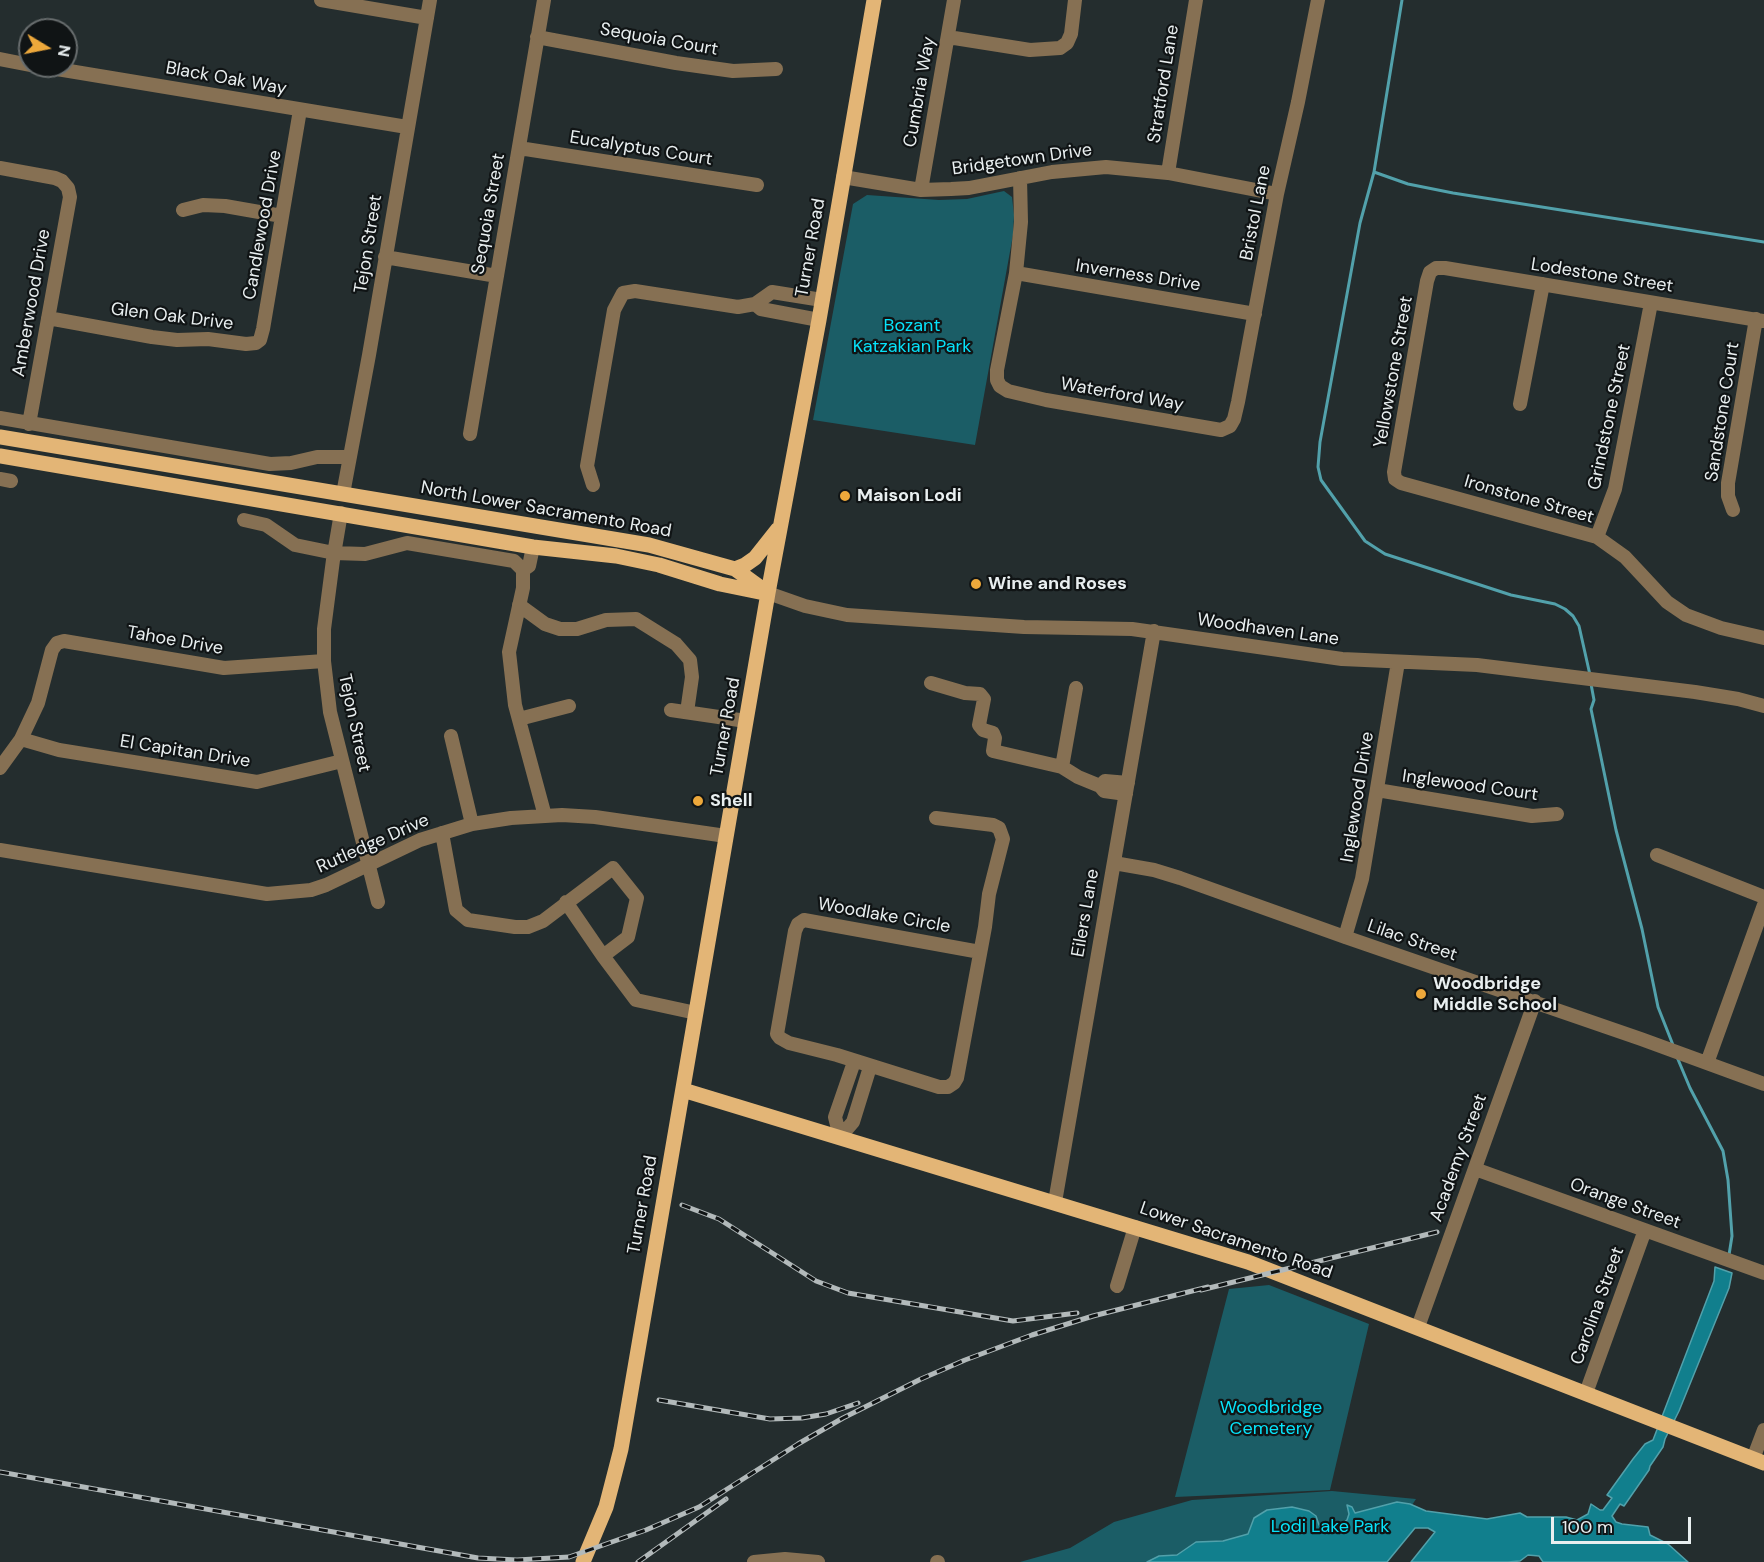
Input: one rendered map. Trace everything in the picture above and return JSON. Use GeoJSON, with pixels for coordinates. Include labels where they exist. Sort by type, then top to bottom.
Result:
{"type":"FeatureCollection","features":[{"type":"Feature","properties":{"kind":"main road","name":"Turner Road"},"geometry":{"type":"LineString","coordinates":[[583,1562],[606,1507],[617,1465],[768,593],[819,320],[874,0]]}},
{"type":"Feature","properties":{"kind":"main road","name":"North Lower Sacramento Road"},"geometry":{"type":"LineString","coordinates":[[0,436],[648,545],[735,569],[768,593]]}},
{"type":"Feature","properties":{"kind":"main road","name":"North Lower Sacramento Road"},"geometry":{"type":"LineString","coordinates":[[0,456],[533,547],[637,560],[720,584],[768,593]]}},
{"type":"Feature","properties":{"kind":"main road"},"geometry":{"type":"LineString","coordinates":[[256,500],[270,494],[336,502],[343,494]]}},
{"type":"Feature","properties":{"kind":"main road"},"geometry":{"type":"LineString","coordinates":[[341,513],[347,508],[358,505],[427,515],[438,510]]}},
{"type":"Feature","properties":{"kind":"main road"},"geometry":{"type":"LineString","coordinates":[[735,569],[755,558],[780,527]]}},
{"type":"Feature","properties":{"kind":"main road","name":"Lower Sacramento Road"},"geometry":{"type":"LineString","coordinates":[[682,1090],[1055,1202],[1274,1271],[1759,1461]]}},
{"type":"Feature","properties":{"kind":"street"},"geometry":{"type":"LineString","coordinates":[[321,0],[427,18]]}},
{"type":"Feature","properties":{"kind":"street","name":"Tejon Street"},"geometry":{"type":"LineString","coordinates":[[343,494],[430,0]]}},
{"type":"Feature","properties":{"kind":"street","name":"Sequoia Street"},"geometry":{"type":"LineString","coordinates":[[470,434],[544,0]]}},
{"type":"Feature","properties":{"kind":"street","name":"Cumbria Way"},"geometry":{"type":"LineString","coordinates":[[921,190],[954,0]]}},
{"type":"Feature","properties":{"kind":"street"},"geometry":{"type":"LineString","coordinates":[[948,37],[1030,50],[1060,48],[1067,43],[1071,34],[1076,0]]}},
{"type":"Feature","properties":{"kind":"street","name":"Stratford Lane"},"geometry":{"type":"LineString","coordinates":[[1168,173],[1196,0]]}},
{"type":"Feature","properties":{"kind":"street","name":"Bristol Lane"},"geometry":{"type":"LineString","coordinates":[[1230,426],[1238,402],[1277,194],[1317,3]]}},
{"type":"Feature","properties":{"kind":"street","name":"Sequoia Court"},"geometry":{"type":"LineString","coordinates":[[537,37],[676,63],[733,71],[776,69]]}},
{"type":"Feature","properties":{"kind":"street"},"geometry":{"type":"LineString","coordinates":[[0,59],[18,62]]}},
{"type":"Feature","properties":{"kind":"street","name":"Black Oak Way"},"geometry":{"type":"LineString","coordinates":[[78,73],[407,127]]}},
{"type":"Feature","properties":{"kind":"street","name":"Candlewood Drive"},"geometry":{"type":"LineString","coordinates":[[256,344],[260,340],[263,329],[300,110]]}},
{"type":"Feature","properties":{"kind":"street","name":"Eucalyptus Court"},"geometry":{"type":"LineString","coordinates":[[519,148],[758,185]]}},
{"type":"Feature","properties":{"kind":"street","name":"Bridgetown Drive"},"geometry":{"type":"LineString","coordinates":[[843,177],[921,190],[969,188],[1086,167],[1106,167],[1168,173],[1277,194]]}},
{"type":"Feature","properties":{"kind":"street","name":"Amberwood Drive"},"geometry":{"type":"LineString","coordinates":[[0,168],[56,178],[68,188],[70,197],[29,424]]}},
{"type":"Feature","properties":{"kind":"street"},"geometry":{"type":"LineString","coordinates":[[1016,273],[1021,222],[1020,178]]}},
{"type":"Feature","properties":{"kind":"street"},"geometry":{"type":"LineString","coordinates":[[183,210],[203,205],[225,206],[282,216]]}},
{"type":"Feature","properties":{"kind":"street"},"geometry":{"type":"LineString","coordinates":[[385,257],[497,276]]}},
{"type":"Feature","properties":{"kind":"street","name":"Lodestone Street"},"geometry":{"type":"LineString","coordinates":[[1434,270],[1445,268],[1760,320]]}},
{"type":"Feature","properties":{"kind":"street","name":"Yellowstone Street"},"geometry":{"type":"LineString","coordinates":[[1398,481],[1395,479],[1394,472],[1427,281],[1430,272],[1434,270]]}},
{"type":"Feature","properties":{"kind":"street","name":"Inverness Drive"},"geometry":{"type":"LineString","coordinates":[[1016,273],[1255,314]]}},
{"type":"Feature","properties":{"kind":"street","name":"Waterford Way"},"geometry":{"type":"LineString","coordinates":[[1016,273],[997,370],[997,380],[1000,386],[1008,392],[1221,430],[1230,426]]}},
{"type":"Feature","properties":{"kind":"street"},"geometry":{"type":"LineString","coordinates":[[1520,404],[1542,284]]}},
{"type":"Feature","properties":{"kind":"street"},"geometry":{"type":"LineString","coordinates":[[593,485],[588,466],[614,310],[623,293],[635,291],[738,307],[755,304],[772,292],[822,300]]}},
{"type":"Feature","properties":{"kind":"street"},"geometry":{"type":"LineString","coordinates":[[779,312],[782,293]]}},
{"type":"Feature","properties":{"kind":"street","name":"Grindstone Street"},"geometry":{"type":"LineString","coordinates":[[1597,537],[1615,489],[1651,303]]}},
{"type":"Feature","properties":{"kind":"street"},"geometry":{"type":"LineString","coordinates":[[755,304],[761,309],[819,320]]}},
{"type":"Feature","properties":{"kind":"street","name":"Glen Oak Drive"},"geometry":{"type":"LineString","coordinates":[[48,318],[152,337],[256,344]]}},
{"type":"Feature","properties":{"kind":"street","name":"Sandstone Court"},"geometry":{"type":"LineString","coordinates":[[1733,510],[1728,496],[1728,483],[1760,320]]}},
{"type":"Feature","properties":{"kind":"street"},"geometry":{"type":"LineString","coordinates":[[0,418],[270,464],[291,463],[317,456],[350,458]]}},
{"type":"Feature","properties":{"kind":"street","name":"Ironstone Street"},"geometry":{"type":"LineString","coordinates":[[1398,481],[1597,537],[1634,565],[1667,602],[1686,615],[1721,628],[1764,638]]}},
{"type":"Feature","properties":{"kind":"street","name":"Tejon Street"},"geometry":{"type":"LineString","coordinates":[[341,513],[324,629],[324,661],[330,711],[378,902]]}},
{"type":"Feature","properties":{"kind":"street"},"geometry":{"type":"LineString","coordinates":[[244,520],[266,525],[295,545],[334,553],[365,554],[408,543],[514,561],[523,570],[523,588],[509,652],[515,705],[545,816]]}},
{"type":"Feature","properties":{"kind":"street"},"geometry":{"type":"LineString","coordinates":[[523,570],[530,566],[533,547]]}},
{"type":"Feature","properties":{"kind":"street","name":"Woodhaven Lane"},"geometry":{"type":"LineString","coordinates":[[768,593],[806,606],[854,615],[1024,627],[1102,627],[1154,631],[1333,658],[1464,663],[1728,697],[1764,706]]}},
{"type":"Feature","properties":{"kind":"street"},"geometry":{"type":"LineString","coordinates":[[519,605],[545,624],[560,629],[577,629],[606,620],[636,619],[676,644],[690,660],[692,677],[687,712]]}},
{"type":"Feature","properties":{"kind":"street","name":"Eilers Lane"},"geometry":{"type":"LineString","coordinates":[[1055,1202],[1154,631]]}},
{"type":"Feature","properties":{"kind":"street","name":"Tahoe Drive"},"geometry":{"type":"LineString","coordinates":[[21,739],[38,703],[52,650],[57,643],[64,641],[225,668],[324,661]]}},
{"type":"Feature","properties":{"kind":"street","name":"Inglewood Drive"},"geometry":{"type":"LineString","coordinates":[[1345,937],[1362,879],[1398,662]]}},
{"type":"Feature","properties":{"kind":"street"},"geometry":{"type":"LineString","coordinates":[[931,683],[965,693],[980,694],[984,699],[979,725],[983,730],[993,733],[995,738],[993,751],[1062,767],[1100,786],[1106,781],[1127,788]]}},
{"type":"Feature","properties":{"kind":"street"},"geometry":{"type":"LineString","coordinates":[[1062,767],[1076,688]]}},
{"type":"Feature","properties":{"kind":"street"},"geometry":{"type":"LineString","coordinates":[[519,718],[568,705]]}},
{"type":"Feature","properties":{"kind":"street"},"geometry":{"type":"LineString","coordinates":[[671,710],[746,721]]}},
{"type":"Feature","properties":{"kind":"street"},"geometry":{"type":"LineString","coordinates":[[451,736],[472,824]]}},
{"type":"Feature","properties":{"kind":"street"},"geometry":{"type":"LineString","coordinates":[[0,768],[21,739]]}},
{"type":"Feature","properties":{"kind":"street","name":"El Capitan Drive"},"geometry":{"type":"LineString","coordinates":[[21,739],[59,750],[257,782],[342,761]]}},
{"type":"Feature","properties":{"kind":"street","name":"Inglewood Court"},"geometry":{"type":"LineString","coordinates":[[1377,790],[1532,816],[1557,814]]}},
{"type":"Feature","properties":{"kind":"street","name":"Rutledge Drive"},"geometry":{"type":"LineString","coordinates":[[0,850],[267,894],[311,890],[420,840],[472,824],[511,818],[578,816],[611,818],[726,836]]}},
{"type":"Feature","properties":{"kind":"street","name":"Woodlake Circle"},"geometry":{"type":"LineString","coordinates":[[936,818],[993,825],[1000,831],[1003,838],[989,894],[980,952],[957,1078],[954,1083],[948,1087],[939,1087],[837,1055],[789,1043],[777,1034],[795,931],[798,924],[804,920],[980,952]]}},
{"type":"Feature","properties":{"kind":"street"},"geometry":{"type":"LineString","coordinates":[[442,833],[456,910],[468,920],[528,927],[543,921],[613,868],[637,898],[628,937],[603,956]]}},
{"type":"Feature","properties":{"kind":"street"},"geometry":{"type":"LineString","coordinates":[[1657,855],[1764,897]]}},
{"type":"Feature","properties":{"kind":"street","name":"Lilac Street"},"geometry":{"type":"LineString","coordinates":[[1114,863],[1167,874],[1764,1084]]}},
{"type":"Feature","properties":{"kind":"street"},"geometry":{"type":"LineString","coordinates":[[566,902],[633,997],[639,1002],[696,1013]]}},
{"type":"Feature","properties":{"kind":"street"},"geometry":{"type":"LineString","coordinates":[[1707,1063],[1764,905]]}},
{"type":"Feature","properties":{"kind":"street","name":"Academy Street"},"geometry":{"type":"LineString","coordinates":[[1418,1327],[1535,1002]]}},
{"type":"Feature","properties":{"kind":"street"},"geometry":{"type":"LineString","coordinates":[[840,1137],[836,1117],[854,1062]]}},
{"type":"Feature","properties":{"kind":"street"},"geometry":{"type":"LineString","coordinates":[[840,1137],[854,1122],[870,1066]]}},
{"type":"Feature","properties":{"kind":"street","name":"Orange Street"},"geometry":{"type":"LineString","coordinates":[[1475,1169],[1764,1274]]}},
{"type":"Feature","properties":{"kind":"street"},"geometry":{"type":"LineString","coordinates":[[1117,1286],[1135,1227]]}},
{"type":"Feature","properties":{"kind":"street","name":"Carolina Street"},"geometry":{"type":"LineString","coordinates":[[1586,1393],[1645,1230]]}},
{"type":"Feature","properties":{"kind":"street"},"geometry":{"type":"LineString","coordinates":[[1759,1461],[1764,1430]]}},
{"type":"Feature","properties":{"kind":"street"},"geometry":{"type":"LineString","coordinates":[[754,1562],[785,1559],[818,1562]]}},
{"type":"Feature","properties":{"kind":"green space","name":"Bozant Katzakian Park"},"geometry":{"type":"Polygon","coordinates":[[[1004,191],[1012,197],[1013,235],[975,445],[813,420],[853,204],[867,195],[939,200],[967,199],[1004,191]]]}},
{"type":"Feature","properties":{"kind":"green space","name":"Woodbridge Cemetery"},"geometry":{"type":"Polygon","coordinates":[[[1269,1285],[1369,1324],[1330,1490],[1175,1497],[1229,1289],[1269,1285]]]}},
{"type":"Feature","properties":{"kind":"green space","name":"Lodi Lake Park"},"geometry":{"type":"Polygon","coordinates":[[[1332,1491],[1416,1499],[1375,1562],[1020,1562],[1070,1548],[1114,1522],[1192,1500],[1332,1491]]]}},
{"type":"Feature","properties":{"kind":"shaded area"},"geometry":{"type":"Polygon","coordinates":[[[1715,1267],[1732,1273],[1729,1288],[1679,1411],[1663,1447],[1649,1470],[1624,1506],[1620,1504],[1612,1516],[1616,1522],[1622,1524],[1648,1527],[1650,1535],[1668,1544],[1688,1562],[1543,1562],[1539,1556],[1528,1555],[1520,1561],[1508,1562],[1411,1562],[1435,1532],[1428,1528],[1415,1528],[1387,1562],[1147,1562],[1159,1556],[1177,1555],[1196,1542],[1223,1541],[1248,1534],[1254,1518],[1267,1510],[1292,1507],[1309,1511],[1316,1516],[1319,1525],[1326,1529],[1338,1526],[1347,1520],[1349,1514],[1347,1505],[1352,1507],[1355,1513],[1397,1502],[1410,1504],[1426,1511],[1487,1519],[1520,1513],[1527,1517],[1566,1517],[1577,1520],[1588,1514],[1591,1504],[1603,1510],[1612,1498],[1607,1495],[1645,1444],[1653,1440],[1714,1281],[1715,1267]]]}},
{"type":"Feature","properties":{"kind":"waterway"},"geometry":{"type":"LineString","coordinates":[[1402,0],[1374,172],[1360,223],[1320,442],[1318,467],[1321,480],[1365,541],[1385,554],[1511,595],[1555,604],[1565,609],[1579,626],[1590,675]]}},
{"type":"Feature","properties":{"kind":"waterway"},"geometry":{"type":"LineString","coordinates":[[1374,172],[1408,184],[1453,193],[1764,242]]}},
{"type":"Feature","properties":{"kind":"waterway"},"geometry":{"type":"LineString","coordinates":[[1591,684],[1594,700],[1591,709],[1616,830],[1642,929],[1658,1007],[1673,1045]]}},
{"type":"Feature","properties":{"kind":"waterway"},"geometry":{"type":"LineString","coordinates":[[1677,1057],[1690,1088],[1723,1151],[1728,1180],[1732,1236],[1729,1255]]}},
{"type":"Feature","properties":{"kind":"railway"},"geometry":{"type":"LineString","coordinates":[[682,1205],[719,1219],[816,1281],[848,1293],[1013,1321],[1077,1313]]}},
{"type":"Feature","properties":{"kind":"railway"},"geometry":{"type":"LineString","coordinates":[[1201,1290],[1437,1232]]}},
{"type":"Feature","properties":{"kind":"railway"},"geometry":{"type":"LineString","coordinates":[[0,1472],[478,1558],[517,1560],[569,1557],[646,1530],[699,1507],[843,1418],[965,1360],[1032,1335],[1093,1316],[1208,1287]]}},
{"type":"Feature","properties":{"kind":"railway"},"geometry":{"type":"LineString","coordinates":[[659,1400],[770,1419],[802,1418],[826,1414],[858,1403]]}},
{"type":"Feature","properties":{"kind":"railway"},"geometry":{"type":"LineString","coordinates":[[638,1562],[726,1499]]}},
{"type":"Feature","properties":{"kind":"place","name":"Maison Lodi"},"geometry":{"type":"Point","coordinates":[845,496]}},
{"type":"Feature","properties":{"kind":"place","name":"Wine and Roses"},"geometry":{"type":"Point","coordinates":[976,584]}},
{"type":"Feature","properties":{"kind":"place","name":"Shell"},"geometry":{"type":"Point","coordinates":[698,801]}},
{"type":"Feature","properties":{"kind":"place","name":"Woodbridge Middle School"},"geometry":{"type":"Point","coordinates":[1421,994]}}]}
